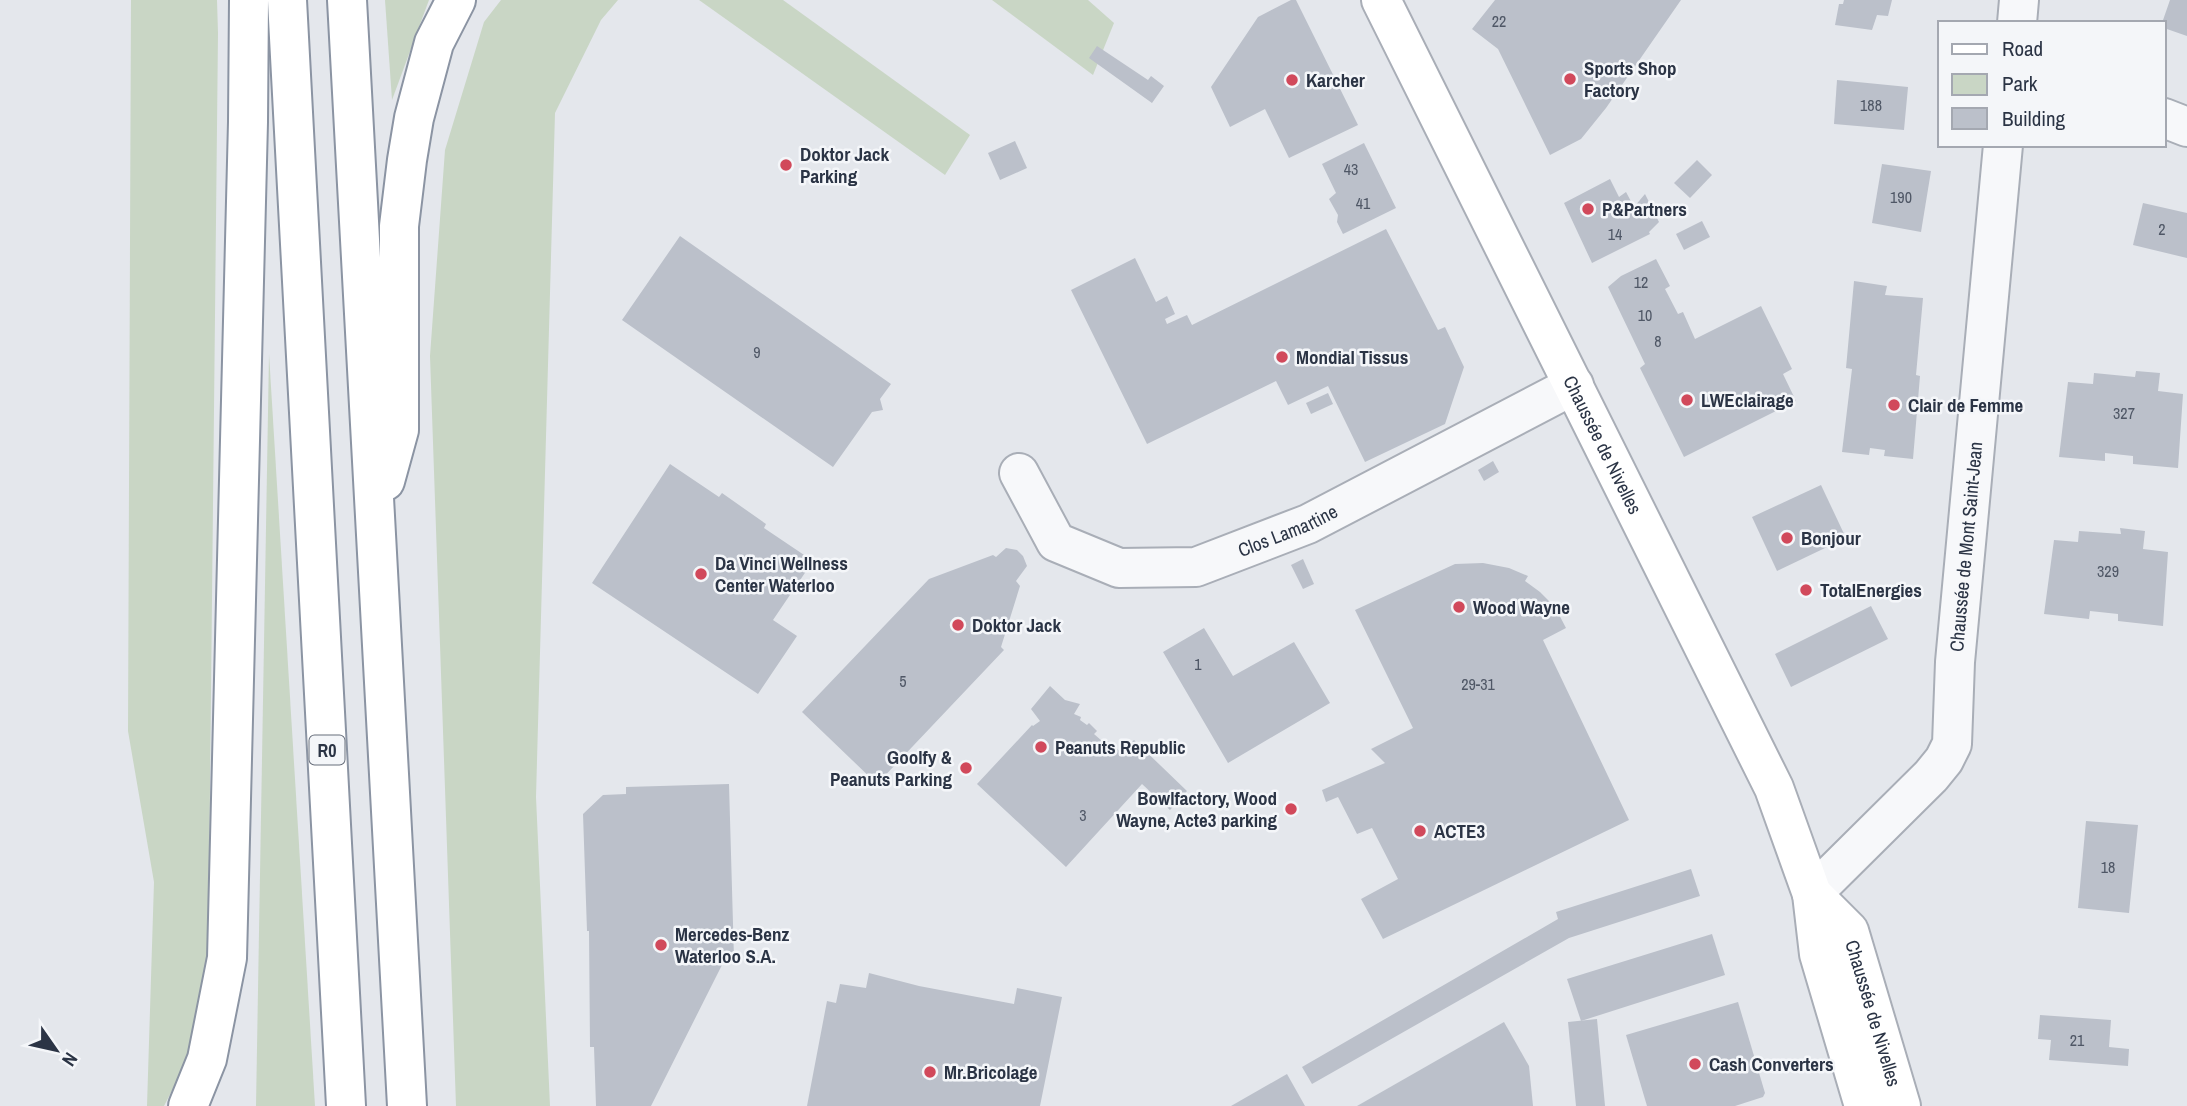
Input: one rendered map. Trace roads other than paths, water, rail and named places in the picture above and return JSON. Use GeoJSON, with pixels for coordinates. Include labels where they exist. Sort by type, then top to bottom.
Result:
{"type":"FeatureCollection","features":[{"type":"Feature","properties":{"kind":"main road"},"geometry":{"type":"LineString","coordinates":[[188,1106],[207,1059],[227,958],[249,0]]}},
{"type":"Feature","properties":{"kind":"main road","name":"R0"},"geometry":{"type":"LineString","coordinates":[[287,0],[346,1106]]}},
{"type":"Feature","properties":{"kind":"main road"},"geometry":{"type":"LineString","coordinates":[[347,0],[407,1106]]}},
{"type":"Feature","properties":{"kind":"main road"},"geometry":{"type":"LineString","coordinates":[[376,516],[398,430],[399,226],[407,160],[414,118],[435,43],[456,0]]}},
{"type":"Feature","properties":{"kind":"main road","name":"Chaussée de Nivelles"},"geometry":{"type":"LineString","coordinates":[[1381,0],[1773,788],[1812,894],[1818,954],[1864,1106]]}},
{"type":"Feature","properties":{"kind":"main road","name":"Chaussée de Nivelles"},"geometry":{"type":"LineString","coordinates":[[1812,894],[1849,931],[1901,1106]]}},
{"type":"Feature","properties":{"kind":"street"},"geometry":{"type":"LineString","coordinates":[[2017,21],[2019,0]]}},
{"type":"Feature","properties":{"kind":"street","name":"Chaussée de Mont Saint-Jean"},"geometry":{"type":"LineString","coordinates":[[1812,894],[1944,760],[1952,744],[1955,662],[2003,147]]}},
{"type":"Feature","properties":{"kind":"street","name":"Clos Lamartine"},"geometry":{"type":"LineString","coordinates":[[1019,473],[1056,542],[1119,568],[1196,567],[1308,524],[1574,385]]}},
{"type":"Feature","properties":{"kind":"place","name":"Sports Shop Factory"},"geometry":{"type":"Point","coordinates":[1570,79]}},
{"type":"Feature","properties":{"kind":"place","name":"Karcher"},"geometry":{"type":"Point","coordinates":[1292,80]}},
{"type":"Feature","properties":{"kind":"place","name":"Doktor Jack Parking"},"geometry":{"type":"Point","coordinates":[786,165]}},
{"type":"Feature","properties":{"kind":"place","name":"P&Partners"},"geometry":{"type":"Point","coordinates":[1588,209]}},
{"type":"Feature","properties":{"kind":"place","name":"Mondial Tissus"},"geometry":{"type":"Point","coordinates":[1282,357]}},
{"type":"Feature","properties":{"kind":"place","name":"LWEclairage"},"geometry":{"type":"Point","coordinates":[1687,400]}},
{"type":"Feature","properties":{"kind":"place","name":"Clair de Femme"},"geometry":{"type":"Point","coordinates":[1894,405]}},
{"type":"Feature","properties":{"kind":"place","name":"Bonjour"},"geometry":{"type":"Point","coordinates":[1787,538]}},
{"type":"Feature","properties":{"kind":"place","name":"Da Vinci Wellness Center Waterloo"},"geometry":{"type":"Point","coordinates":[701,574]}},
{"type":"Feature","properties":{"kind":"place","name":"TotalEnergies"},"geometry":{"type":"Point","coordinates":[1806,590]}},
{"type":"Feature","properties":{"kind":"place","name":"Wood Wayne"},"geometry":{"type":"Point","coordinates":[1459,607]}},
{"type":"Feature","properties":{"kind":"place","name":"Doktor Jack"},"geometry":{"type":"Point","coordinates":[958,625]}},
{"type":"Feature","properties":{"kind":"place","name":"Peanuts Republic"},"geometry":{"type":"Point","coordinates":[1041,747]}},
{"type":"Feature","properties":{"kind":"place","name":"Goolfy & Peanuts Parking"},"geometry":{"type":"Point","coordinates":[966,768]}},
{"type":"Feature","properties":{"kind":"place","name":"Bowlfactory, Wood Wayne, Acte3 parking"},"geometry":{"type":"Point","coordinates":[1291,809]}},
{"type":"Feature","properties":{"kind":"place","name":"ACTE3"},"geometry":{"type":"Point","coordinates":[1420,831]}},
{"type":"Feature","properties":{"kind":"place","name":"Mercedes-Benz Waterloo S.A."},"geometry":{"type":"Point","coordinates":[661,945]}},
{"type":"Feature","properties":{"kind":"place","name":"Cash Converters"},"geometry":{"type":"Point","coordinates":[1695,1064]}},
{"type":"Feature","properties":{"kind":"place","name":"Mr.Bricolage"},"geometry":{"type":"Point","coordinates":[930,1072]}}]}
